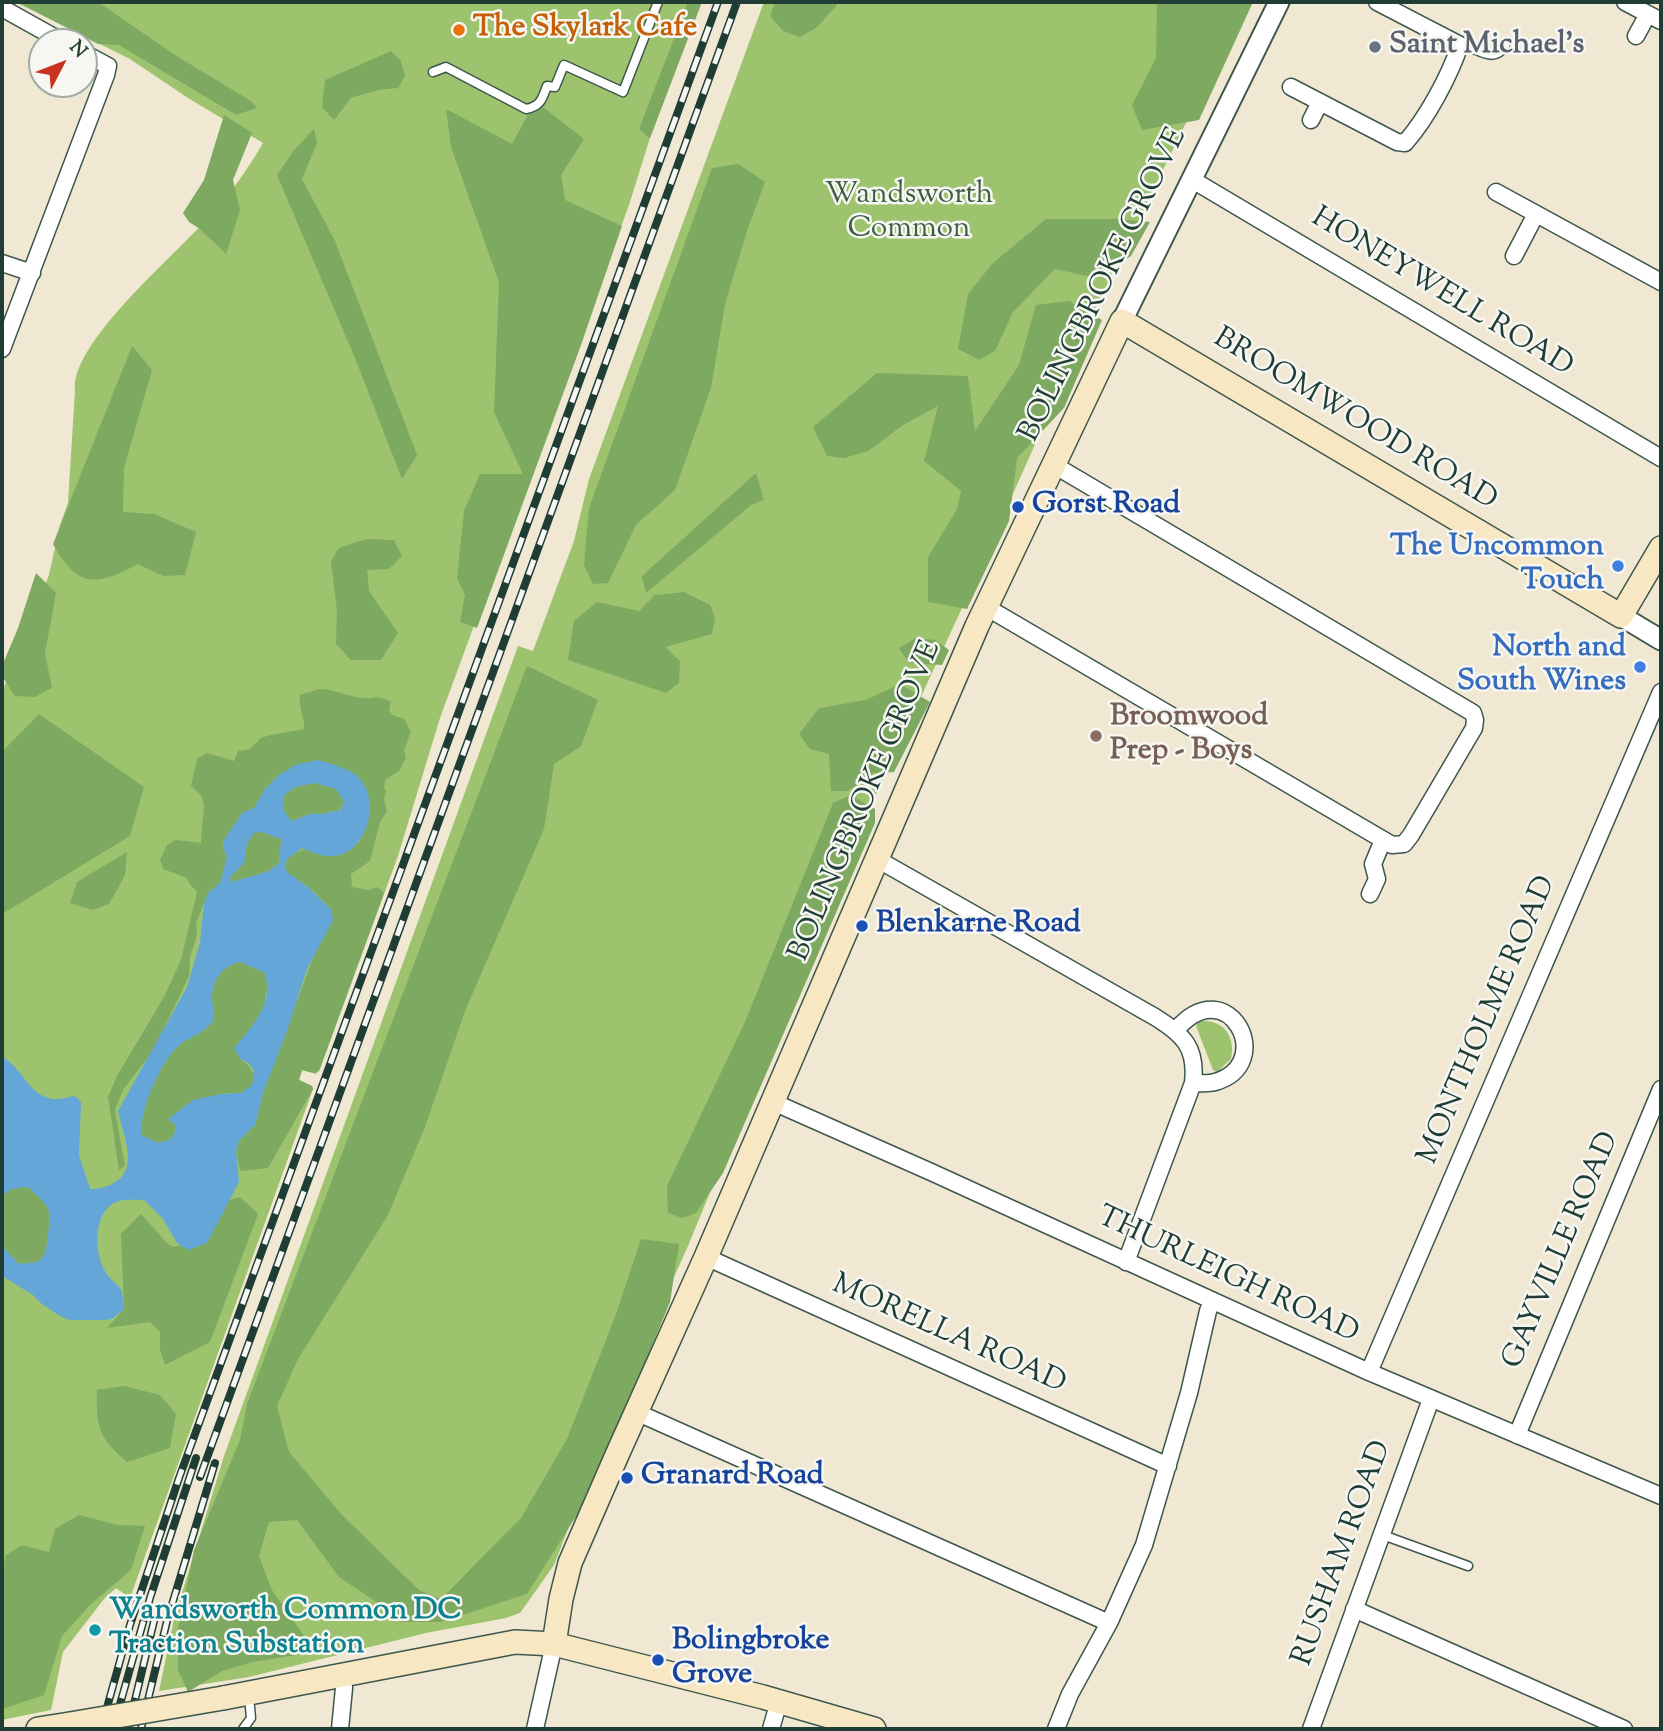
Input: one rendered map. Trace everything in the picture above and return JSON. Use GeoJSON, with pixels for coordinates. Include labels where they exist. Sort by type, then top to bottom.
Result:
{"type":"FeatureCollection","features":[{"type":"Feature","properties":{"kind":"main road","name":"BOLINGBROKE GROVE"},"geometry":{"type":"LineString","coordinates":[[554,1644],[570,1563],[706,1257],[986,607],[1122,321]]}},
{"type":"Feature","properties":{"kind":"main road","name":"BROOMWOOD ROAD"},"geometry":{"type":"LineString","coordinates":[[1122,321],[1621,616]]}},
{"type":"Feature","properties":{"kind":"main road"},"geometry":{"type":"LineString","coordinates":[[1621,616],[1661,548]]}},
{"type":"Feature","properties":{"kind":"main road"},"geometry":{"type":"LineString","coordinates":[[38,1729],[343,1677],[515,1642],[554,1644],[874,1729]]}},
{"type":"Feature","properties":{"kind":"street","name":"BOLINGBROKE GROVE"},"geometry":{"type":"LineString","coordinates":[[1122,321],[1279,2]]}},
{"type":"Feature","properties":{"kind":"street"},"geometry":{"type":"LineString","coordinates":[[1625,2],[1654,18],[1636,36]]}},
{"type":"Feature","properties":{"kind":"street"},"geometry":{"type":"LineString","coordinates":[[1291,87],[1397,142],[1405,143],[1415,132],[1455,61],[1460,45],[1383,3]]}},
{"type":"Feature","properties":{"kind":"street"},"geometry":{"type":"LineString","coordinates":[[2,8],[38,28]]}},
{"type":"Feature","properties":{"kind":"street"},"geometry":{"type":"LineString","coordinates":[[98,61],[108,66],[98,93]]}},
{"type":"Feature","properties":{"kind":"street"},"geometry":{"type":"LineString","coordinates":[[2,349],[96,98]]}},
{"type":"Feature","properties":{"kind":"street"},"geometry":{"type":"LineString","coordinates":[[1311,120],[1320,103]]}},
{"type":"Feature","properties":{"kind":"street","name":"HONEYWELL ROAD"},"geometry":{"type":"LineString","coordinates":[[1191,179],[1661,458]]}},
{"type":"Feature","properties":{"kind":"street"},"geometry":{"type":"LineString","coordinates":[[1496,192],[1661,282]]}},
{"type":"Feature","properties":{"kind":"street"},"geometry":{"type":"LineString","coordinates":[[1514,256],[1536,214]]}},
{"type":"Feature","properties":{"kind":"street"},"geometry":{"type":"LineString","coordinates":[[2,263],[32,273]]}},
{"type":"Feature","properties":{"kind":"street"},"geometry":{"type":"LineString","coordinates":[[986,607],[1392,845],[1404,844],[1411,835],[1474,728],[1473,713],[1054,465]]}},
{"type":"Feature","properties":{"kind":"street","name":"BROOMWOOD ROAD"},"geometry":{"type":"LineString","coordinates":[[1621,616],[1661,640]]}},
{"type":"Feature","properties":{"kind":"street","name":"MONTHOLME ROAD"},"geometry":{"type":"LineString","coordinates":[[1369,1372],[1661,692]]}},
{"type":"Feature","properties":{"kind":"street"},"geometry":{"type":"LineString","coordinates":[[1370,894],[1377,878],[1373,864],[1383,841]]}},
{"type":"Feature","properties":{"kind":"street"},"geometry":{"type":"LineString","coordinates":[[877,859],[1176,1030],[1188,1045],[1195,1064],[1193,1083],[1126,1262]]}},
{"type":"Feature","properties":{"kind":"street"},"geometry":{"type":"LineString","coordinates":[[1176,1030],[1199,1010],[1216,1010],[1238,1024],[1244,1035],[1243,1060],[1237,1069],[1214,1083],[1193,1083]]}},
{"type":"Feature","properties":{"kind":"street","name":"GAYVILLE ROAD"},"geometry":{"type":"LineString","coordinates":[[1517,1435],[1661,1089]]}},
{"type":"Feature","properties":{"kind":"street","name":"THURLEIGH ROAD"},"geometry":{"type":"LineString","coordinates":[[773,1102],[1369,1372],[1661,1495]]}},
{"type":"Feature","properties":{"kind":"street","name":"MORELLA ROAD"},"geometry":{"type":"LineString","coordinates":[[706,1257],[1168,1466]]}},
{"type":"Feature","properties":{"kind":"street"},"geometry":{"type":"LineString","coordinates":[[1056,1729],[1070,1694],[1109,1623],[1144,1545],[1189,1393],[1212,1301]]}},
{"type":"Feature","properties":{"kind":"street","name":"RUSHAM ROAD"},"geometry":{"type":"LineString","coordinates":[[1311,1729],[1431,1399]]}},
{"type":"Feature","properties":{"kind":"street"},"geometry":{"type":"LineString","coordinates":[[636,1412],[1109,1623]]}},
{"type":"Feature","properties":{"kind":"street"},"geometry":{"type":"LineString","coordinates":[[1354,1609],[1624,1729]]}},
{"type":"Feature","properties":{"kind":"street"},"geometry":{"type":"LineString","coordinates":[[536,1729],[554,1644]]}},
{"type":"Feature","properties":{"kind":"street"},"geometry":{"type":"LineString","coordinates":[[340,1729],[343,1677]]}},
{"type":"Feature","properties":{"kind":"street"},"geometry":{"type":"LineString","coordinates":[[771,1729],[779,1702]]}},
{"type":"Feature","properties":{"kind":"lane"},"geometry":{"type":"LineString","coordinates":[[433,72],[446,67],[526,108],[537,107],[547,86],[555,87],[564,65],[623,92],[658,2]]}},
{"type":"Feature","properties":{"kind":"lane"},"geometry":{"type":"LineString","coordinates":[[1460,45],[1470,46],[1494,56],[1501,53],[1505,46]]}},
{"type":"Feature","properties":{"kind":"lane"},"geometry":{"type":"LineString","coordinates":[[1380,1534],[1468,1566]]}},
{"type":"Feature","properties":{"kind":"lane"},"geometry":{"type":"LineString","coordinates":[[243,1729],[251,1718],[248,1694]]}},
{"type":"Feature","properties":{"kind":"green space"},"geometry":{"type":"Polygon","coordinates":[[[15,2],[701,2],[440,718],[398,856],[320,1069],[316,1074],[302,1070],[299,1080],[313,1089],[130,1598],[116,1588],[104,1599],[63,1652],[51,1710],[2,1720],[2,692],[49,575],[60,525],[68,503],[75,391],[78,372],[88,350],[125,303],[219,205],[243,175],[263,143],[130,59],[98,43],[98,28],[67,28],[15,2]]]}},
{"type":"Feature","properties":{"kind":"green space"},"geometry":{"type":"Polygon","coordinates":[[[18,2],[98,2],[175,55],[251,101],[257,108],[236,115],[119,45],[98,44],[98,28],[68,28],[18,2]]]}},
{"type":"Feature","properties":{"kind":"green space"},"geometry":{"type":"Polygon","coordinates":[[[688,2],[702,2],[650,138],[639,129],[688,2]]]}},
{"type":"Feature","properties":{"kind":"green space","name":"Wandsworth Common"},"geometry":{"type":"Polygon","coordinates":[[[764,2],[1245,2],[1098,303],[963,606],[856,837],[688,1246],[617,1403],[554,1565],[520,1613],[506,1618],[426,1633],[249,1677],[159,1691],[174,1619],[224,1456],[518,646],[533,651],[574,541],[589,479],[764,2]]]}},
{"type":"Feature","properties":{"kind":"green space"},"geometry":{"type":"Polygon","coordinates":[[[775,2],[837,2],[816,28],[800,37],[783,31],[770,16],[775,2]]]}},
{"type":"Feature","properties":{"kind":"green space"},"geometry":{"type":"Polygon","coordinates":[[[1157,2],[1253,2],[1199,120],[1142,130],[1132,105],[1156,58],[1157,2]]]}},
{"type":"Feature","properties":{"kind":"green space"},"geometry":{"type":"Polygon","coordinates":[[[391,51],[401,61],[405,76],[398,88],[378,90],[351,98],[334,120],[322,107],[325,80],[391,51]]]}},
{"type":"Feature","properties":{"kind":"green space"},"geometry":{"type":"Polygon","coordinates":[[[543,107],[584,139],[561,175],[565,200],[622,226],[477,628],[460,622],[465,595],[457,578],[464,511],[480,474],[523,474],[494,412],[499,282],[451,147],[446,109],[512,144],[530,111],[543,107]]]}},
{"type":"Feature","properties":{"kind":"green space"},"geometry":{"type":"Polygon","coordinates":[[[224,115],[252,133],[233,180],[240,210],[226,254],[189,222],[183,213],[204,180],[224,115]]]}},
{"type":"Feature","properties":{"kind":"green space"},"geometry":{"type":"Polygon","coordinates":[[[314,129],[317,143],[302,179],[335,241],[417,455],[402,479],[355,358],[277,175],[295,149],[314,129]]]}},
{"type":"Feature","properties":{"kind":"green space"},"geometry":{"type":"Polygon","coordinates":[[[738,164],[765,182],[725,304],[711,388],[675,490],[636,525],[608,583],[593,584],[584,565],[589,508],[712,168],[738,164]]]}},
{"type":"Feature","properties":{"kind":"green space"},"geometry":{"type":"Polygon","coordinates":[[[1046,219],[1150,222],[1131,256],[1096,278],[1055,269],[1013,312],[995,351],[979,360],[958,349],[968,294],[992,264],[1046,219]]]}},
{"type":"Feature","properties":{"kind":"green space"},"geometry":{"type":"Polygon","coordinates":[[[1069,301],[1102,320],[1064,408],[1017,458],[1009,521],[967,609],[928,602],[928,557],[957,509],[961,491],[924,461],[938,406],[903,425],[868,451],[844,458],[827,456],[813,427],[877,373],[968,376],[975,431],[1019,365],[1036,305],[1069,301]]]}},
{"type":"Feature","properties":{"kind":"green space"},"geometry":{"type":"Polygon","coordinates":[[[132,346],[152,370],[124,468],[123,512],[154,514],[196,532],[185,575],[163,576],[138,564],[110,577],[89,579],[71,569],[53,544],[132,346]]]}},
{"type":"Feature","properties":{"kind":"green space"},"geometry":{"type":"Polygon","coordinates":[[[756,473],[764,500],[751,505],[646,593],[642,576],[756,473]]]}},
{"type":"Feature","properties":{"kind":"green space"},"geometry":{"type":"Polygon","coordinates":[[[366,539],[394,540],[402,556],[389,569],[367,570],[369,591],[398,633],[381,660],[351,660],[336,644],[337,611],[331,561],[339,548],[366,539]]]}},
{"type":"Feature","properties":{"kind":"green space"},"geometry":{"type":"Polygon","coordinates":[[[36,573],[56,593],[45,653],[52,688],[35,697],[15,696],[2,676],[2,666],[36,573]]]}},
{"type":"Feature","properties":{"kind":"green space"},"geometry":{"type":"Polygon","coordinates":[[[684,592],[710,605],[715,618],[712,634],[665,647],[680,661],[679,683],[666,693],[568,660],[574,621],[597,602],[639,611],[655,595],[684,592]]]}},
{"type":"Feature","properties":{"kind":"green space"},"geometry":{"type":"Polygon","coordinates":[[[916,638],[935,640],[949,650],[942,665],[909,663],[899,648],[916,638]]]}},
{"type":"Feature","properties":{"kind":"green space"},"geometry":{"type":"Polygon","coordinates":[[[527,666],[598,700],[581,746],[554,764],[544,829],[465,1011],[425,1127],[388,1215],[298,1359],[277,1406],[289,1452],[342,1515],[419,1590],[441,1599],[521,1518],[567,1439],[615,1317],[641,1239],[679,1244],[670,1302],[594,1488],[527,1594],[441,1622],[400,1622],[339,1577],[297,1520],[269,1522],[259,1556],[272,1590],[315,1652],[253,1662],[222,1671],[188,1692],[178,1670],[178,1629],[194,1550],[240,1440],[247,1404],[527,666]]]}},
{"type":"Feature","properties":{"kind":"green space"},"geometry":{"type":"Polygon","coordinates":[[[900,684],[930,702],[894,772],[873,773],[848,791],[831,791],[829,754],[810,749],[799,734],[819,708],[866,700],[900,684]]]}},
{"type":"Feature","properties":{"kind":"green space"},"geometry":{"type":"Polygon","coordinates":[[[319,689],[358,697],[379,697],[391,702],[389,710],[392,715],[404,719],[411,732],[404,750],[406,758],[399,771],[385,780],[384,800],[387,811],[380,822],[370,861],[351,874],[352,887],[369,890],[377,887],[384,893],[319,1071],[314,1073],[302,1070],[299,1080],[313,1089],[268,1168],[240,1171],[236,1151],[239,1141],[255,1125],[264,1090],[331,909],[307,886],[289,875],[284,865],[287,858],[310,848],[360,842],[335,766],[318,760],[296,765],[279,775],[265,789],[254,808],[242,813],[224,840],[223,848],[227,857],[220,883],[208,893],[196,923],[197,935],[190,957],[189,976],[154,1049],[123,1090],[115,1110],[125,1166],[119,1170],[108,1097],[117,1076],[164,997],[181,960],[197,892],[187,878],[163,869],[160,860],[167,845],[176,840],[201,843],[204,805],[199,793],[191,786],[197,759],[207,753],[234,761],[238,751],[250,749],[261,738],[304,729],[300,695],[319,689]]]}},
{"type":"Feature","properties":{"kind":"green space"},"geometry":{"type":"Polygon","coordinates":[[[39,714],[144,787],[130,836],[2,914],[2,752],[39,714]]]}},
{"type":"Feature","properties":{"kind":"green space"},"geometry":{"type":"Polygon","coordinates":[[[315,783],[336,789],[344,802],[339,810],[310,814],[292,821],[284,809],[285,794],[296,787],[315,783]]]}},
{"type":"Feature","properties":{"kind":"green space"},"geometry":{"type":"Polygon","coordinates":[[[851,795],[875,809],[875,823],[723,1173],[696,1213],[682,1218],[668,1213],[667,1186],[745,1022],[833,803],[851,795]]]}},
{"type":"Feature","properties":{"kind":"green space"},"geometry":{"type":"Polygon","coordinates":[[[254,832],[281,839],[279,863],[269,871],[232,882],[230,877],[243,863],[247,843],[254,832]]]}},
{"type":"Feature","properties":{"kind":"green space"},"geometry":{"type":"Polygon","coordinates":[[[127,852],[125,875],[109,904],[93,910],[70,903],[77,882],[127,852]]]}},
{"type":"Feature","properties":{"kind":"green space"},"geometry":{"type":"Polygon","coordinates":[[[240,962],[264,972],[268,983],[264,1005],[240,1059],[252,1071],[252,1085],[242,1093],[213,1096],[168,1119],[175,1125],[176,1130],[171,1139],[159,1143],[140,1135],[147,1100],[163,1065],[177,1047],[212,1022],[215,982],[227,967],[240,962]]]}},
{"type":"Feature","properties":{"kind":"green space"},"geometry":{"type":"Polygon","coordinates":[[[1199,1021],[1221,1026],[1230,1037],[1231,1059],[1217,1072],[1213,1070],[1196,1026],[1199,1021]]]}},
{"type":"Feature","properties":{"kind":"green space"},"geometry":{"type":"Polygon","coordinates":[[[28,1187],[48,1208],[49,1226],[42,1259],[39,1262],[19,1264],[2,1246],[2,1196],[13,1188],[28,1187]]]}},
{"type":"Feature","properties":{"kind":"green space"},"geometry":{"type":"Polygon","coordinates":[[[240,1197],[258,1214],[210,1342],[165,1365],[160,1350],[160,1332],[150,1322],[107,1328],[124,1309],[121,1234],[141,1214],[173,1247],[201,1239],[219,1203],[240,1197]]]}},
{"type":"Feature","properties":{"kind":"green space"},"geometry":{"type":"Polygon","coordinates":[[[124,1386],[160,1395],[176,1414],[170,1448],[127,1462],[104,1438],[98,1422],[97,1390],[124,1386]]]}},
{"type":"Feature","properties":{"kind":"green space"},"geometry":{"type":"Polygon","coordinates":[[[79,1515],[118,1525],[145,1526],[131,1570],[89,1606],[62,1636],[44,1695],[2,1709],[2,1598],[5,1556],[22,1545],[49,1552],[55,1529],[79,1515]]]}},
{"type":"Feature","properties":{"kind":"water"},"geometry":{"type":"Polygon","coordinates":[[[318,760],[354,774],[365,787],[370,813],[361,838],[352,848],[341,854],[325,856],[302,848],[287,859],[287,872],[331,909],[333,920],[307,969],[264,1090],[255,1125],[239,1141],[236,1151],[239,1182],[207,1243],[188,1250],[177,1243],[163,1219],[144,1200],[123,1200],[112,1204],[99,1224],[98,1250],[104,1269],[122,1291],[124,1309],[112,1319],[69,1320],[2,1276],[2,1246],[19,1264],[38,1262],[46,1251],[50,1219],[48,1208],[28,1187],[9,1191],[2,1199],[2,1057],[44,1096],[55,1099],[75,1096],[81,1102],[79,1156],[90,1189],[110,1185],[124,1175],[128,1158],[118,1111],[187,987],[200,943],[204,904],[208,893],[220,883],[227,857],[223,848],[224,840],[242,813],[254,808],[265,789],[279,775],[295,765],[318,760]],[[315,783],[296,787],[285,794],[284,809],[292,821],[310,814],[340,810],[344,802],[336,789],[315,783]],[[262,832],[254,833],[247,843],[244,863],[230,877],[232,882],[269,871],[279,863],[281,839],[262,832]],[[240,962],[218,976],[215,982],[212,1022],[177,1047],[157,1076],[147,1101],[141,1135],[159,1143],[171,1139],[176,1130],[175,1125],[168,1119],[193,1100],[241,1093],[251,1086],[254,1079],[253,1069],[240,1059],[234,1048],[260,1013],[265,1003],[267,983],[264,972],[240,962]]]}},
{"type":"Feature","properties":{"kind":"railway"},"geometry":{"type":"LineString","coordinates":[[101,1729],[130,1625],[179,1478],[718,2]]}},
{"type":"Feature","properties":{"kind":"railway"},"geometry":{"type":"LineString","coordinates":[[200,1477],[737,2]]}},
{"type":"Feature","properties":{"kind":"railway"},"geometry":{"type":"LineString","coordinates":[[113,1729],[150,1598],[196,1458]]}},
{"type":"Feature","properties":{"kind":"railway"},"geometry":{"type":"LineString","coordinates":[[141,1729],[167,1621],[215,1463]]}},
{"type":"Feature","properties":{"kind":"railway"},"geometry":{"type":"LineString","coordinates":[[128,1729],[155,1617]]}},
{"type":"Feature","properties":{"kind":"place","name":"The Skylark Cafe"},"geometry":{"type":"Point","coordinates":[459,30]}},
{"type":"Feature","properties":{"kind":"place","name":"Saint Michael's"},"geometry":{"type":"Point","coordinates":[1375,47]}},
{"type":"Feature","properties":{"kind":"place","name":"Gorst Road"},"geometry":{"type":"Point","coordinates":[1018,507]}},
{"type":"Feature","properties":{"kind":"place","name":"The Uncommon Touch"},"geometry":{"type":"Point","coordinates":[1618,566]}},
{"type":"Feature","properties":{"kind":"place","name":"North and South Wines"},"geometry":{"type":"Point","coordinates":[1640,667]}},
{"type":"Feature","properties":{"kind":"place","name":"Broomwood Prep - Boys"},"geometry":{"type":"Point","coordinates":[1096,736]}},
{"type":"Feature","properties":{"kind":"place","name":"Blenkarne Road"},"geometry":{"type":"Point","coordinates":[862,926]}},
{"type":"Feature","properties":{"kind":"place","name":"Granard Road"},"geometry":{"type":"Point","coordinates":[627,1478]}},
{"type":"Feature","properties":{"kind":"place","name":"Wandsworth Common DC Traction Substation"},"geometry":{"type":"Point","coordinates":[95,1630]}},
{"type":"Feature","properties":{"kind":"place","name":"Bolingbroke Grove"},"geometry":{"type":"Point","coordinates":[658,1660]}}]}
